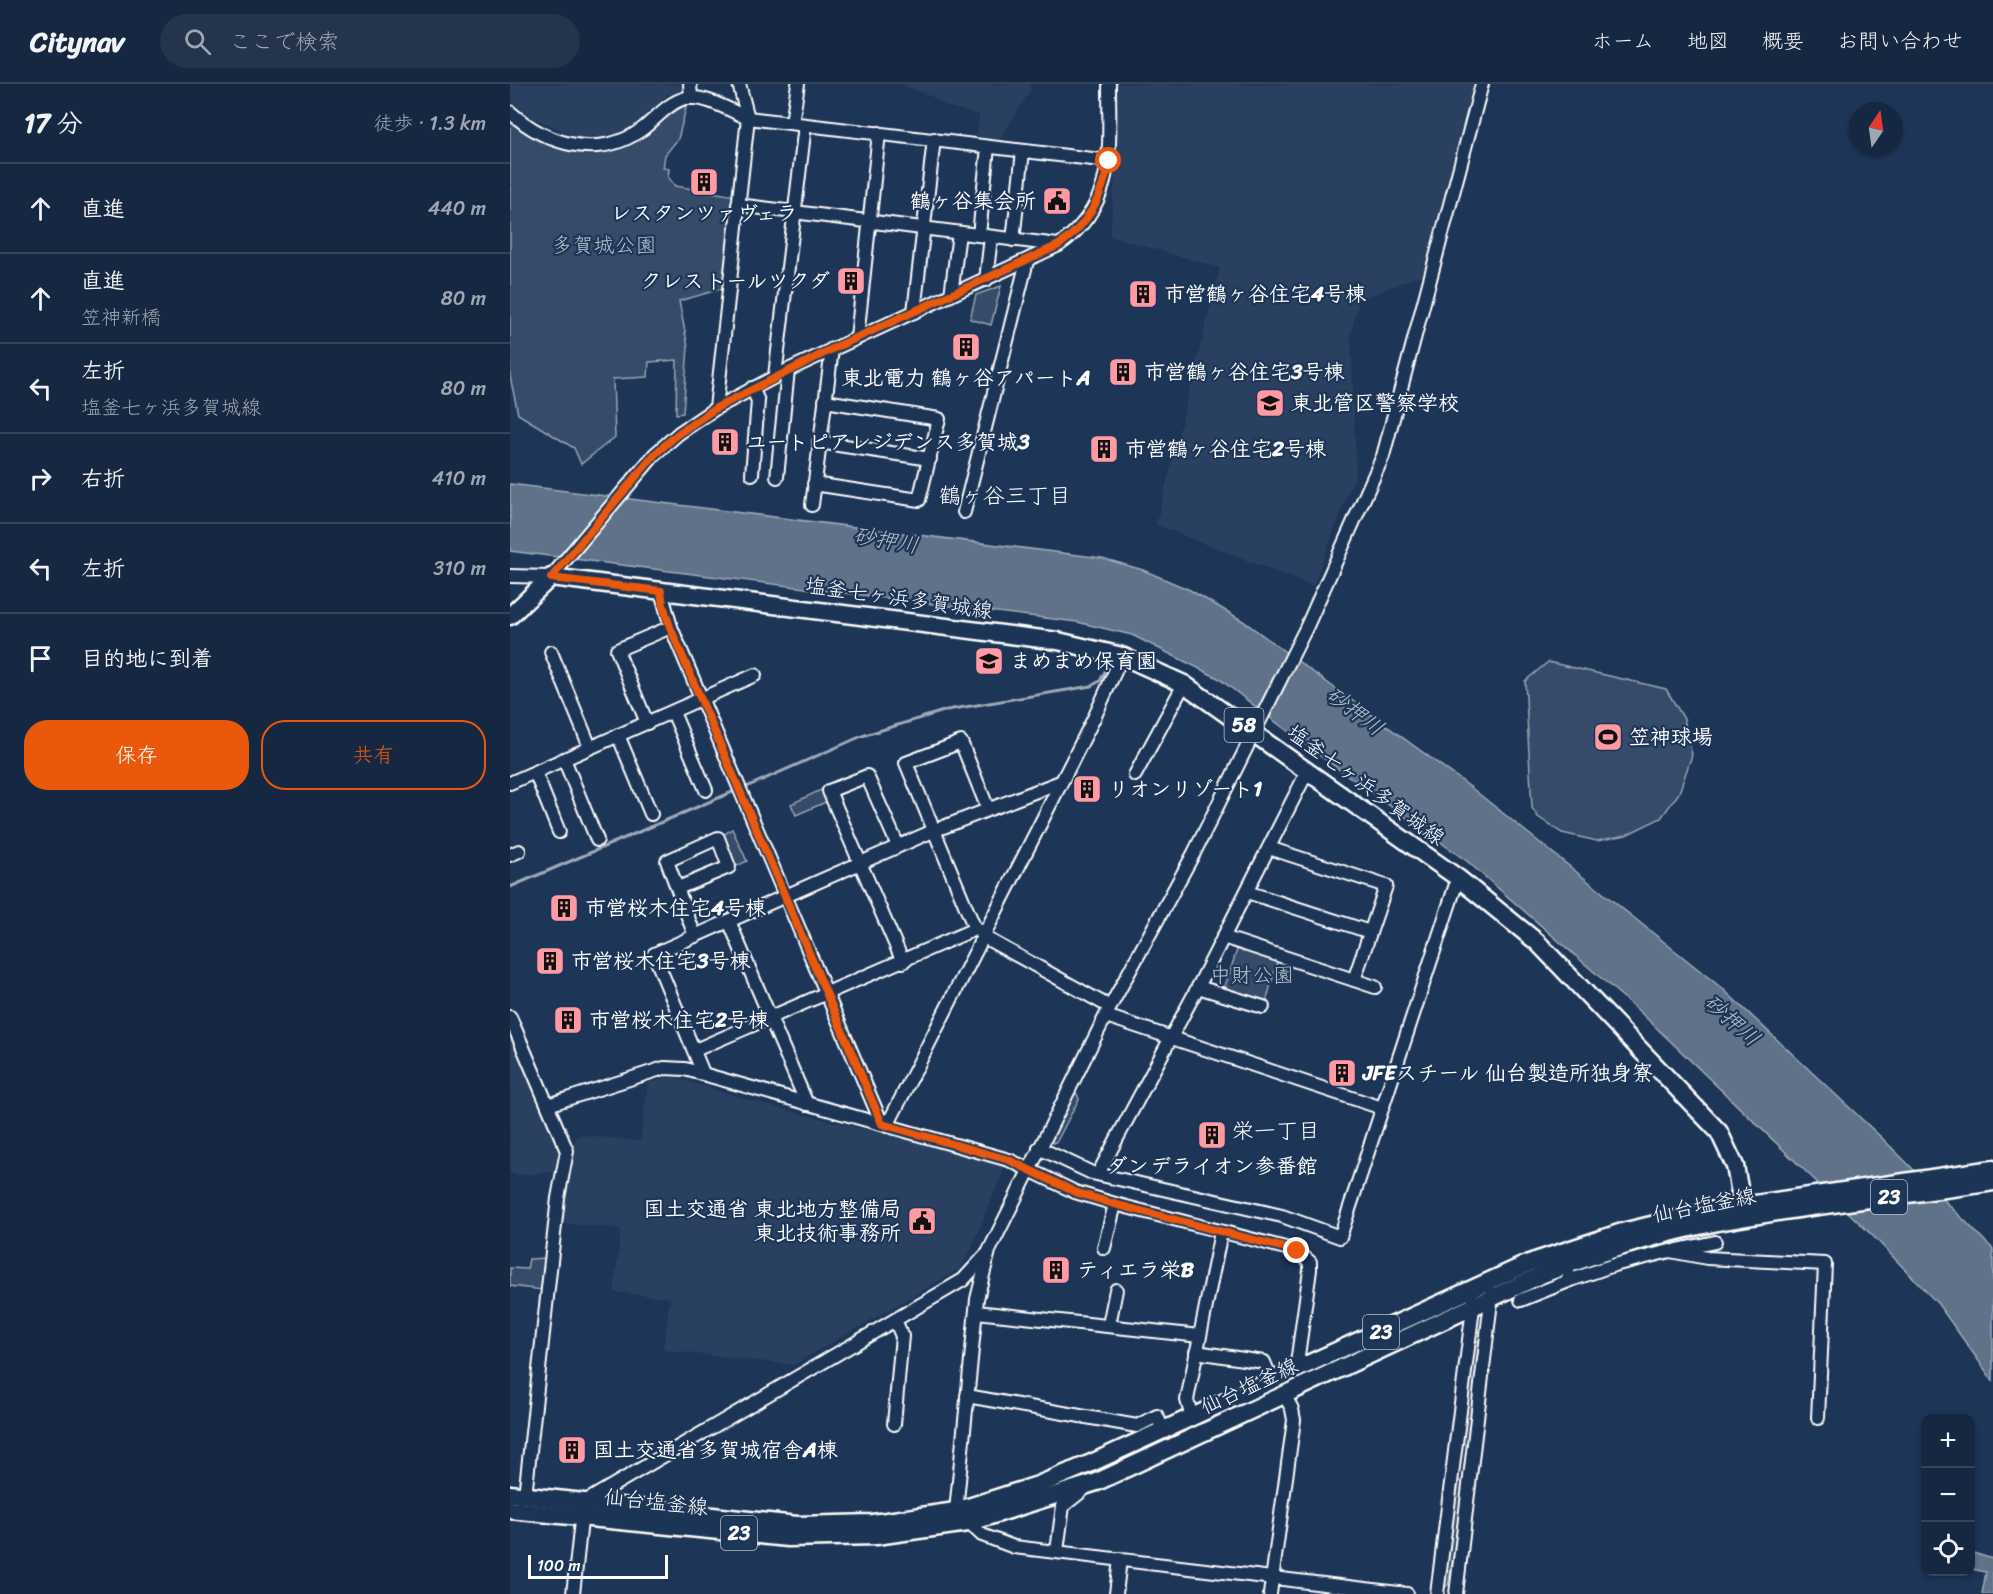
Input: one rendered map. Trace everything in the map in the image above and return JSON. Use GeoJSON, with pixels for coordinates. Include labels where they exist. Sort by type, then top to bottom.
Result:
{"type":"FeatureCollection","features":[{"type":"Feature","properties":{"kind":"main road","name":"塩釜七ヶ浜多賀城線"},"geometry":{"type":"LineString","coordinates":[[551,578],[1058,641],[1122,656],[1184,684],[1257,726],[1307,772],[1458,878],[1538,942],[1703,1113],[1728,1148],[1735,1166],[1743,1212]]}},
{"type":"Feature","properties":{"kind":"main road"},"geometry":{"type":"LineString","coordinates":[[510,616],[551,578]]}},
{"type":"Feature","properties":{"kind":"main road","name":"仙台塩釜線"},"geometry":{"type":"LineString","coordinates":[[1944,1184],[1993,1169]]}},
{"type":"Feature","properties":{"kind":"main road","name":"仙台塩釜線"},"geometry":{"type":"LineString","coordinates":[[510,1510],[582,1510],[797,1525],[873,1522],[956,1511],[1038,1485],[1164,1432],[1475,1290],[1529,1263],[1622,1232],[1825,1200],[1944,1184],[1993,1182]]}},
{"type":"Feature","properties":{"kind":"main road","name":"仙台塩釜線"},"geometry":{"type":"LineString","coordinates":[[517,1495],[582,1510],[788,1538],[876,1536],[968,1523],[1097,1482],[1491,1300],[1568,1273],[1644,1240],[1743,1212]]}},
{"type":"Feature","properties":{"kind":"street"},"geometry":{"type":"LineString","coordinates":[[690,84],[691,98]]}},
{"type":"Feature","properties":{"kind":"street"},"geometry":{"type":"LineString","coordinates":[[716,408],[748,118],[739,84]]}},
{"type":"Feature","properties":{"kind":"street"},"geometry":{"type":"LineString","coordinates":[[775,376],[794,213],[799,124],[798,84]]}},
{"type":"Feature","properties":{"kind":"street"},"geometry":{"type":"LineString","coordinates":[[510,576],[551,578],[620,495],[669,441],[716,408],[832,349],[1027,261],[1075,234],[1092,213],[1104,187],[1109,161],[1109,84]]}},
{"type":"Feature","properties":{"kind":"street"},"geometry":{"type":"LineString","coordinates":[[1407,1594],[998,1543],[968,1523],[956,1511],[977,1299],[989,1251],[1108,1012],[1194,853],[1296,648],[1383,456],[1482,84]]}},
{"type":"Feature","properties":{"kind":"street"},"geometry":{"type":"LineString","coordinates":[[510,112],[536,131],[558,141],[590,148],[619,142],[641,130],[672,104],[691,98],[748,118],[1109,161]]}},
{"type":"Feature","properties":{"kind":"street"},"geometry":{"type":"LineString","coordinates":[[857,338],[879,133]]}},
{"type":"Feature","properties":{"kind":"street"},"geometry":{"type":"LineString","coordinates":[[914,312],[934,139]]}},
{"type":"Feature","properties":{"kind":"street"},"geometry":{"type":"LineString","coordinates":[[986,280],[988,147]]}},
{"type":"Feature","properties":{"kind":"street"},"geometry":{"type":"LineString","coordinates":[[1013,240],[1023,151]]}},
{"type":"Feature","properties":{"kind":"street"},"geometry":{"type":"LineString","coordinates":[[738,205],[1059,245]]}},
{"type":"Feature","properties":{"kind":"street"},"geometry":{"type":"LineString","coordinates":[[951,296],[959,233]]}},
{"type":"Feature","properties":{"kind":"street"},"geometry":{"type":"LineString","coordinates":[[964,512],[1027,261]]}},
{"type":"Feature","properties":{"kind":"street"},"geometry":{"type":"LineString","coordinates":[[812,505],[832,349]]}},
{"type":"Feature","properties":{"kind":"street"},"geometry":{"type":"LineString","coordinates":[[777,477],[788,370]]}},
{"type":"Feature","properties":{"kind":"street"},"geometry":{"type":"LineString","coordinates":[[752,388],[758,401],[752,474]]}},
{"type":"Feature","properties":{"kind":"street"},"geometry":{"type":"LineString","coordinates":[[814,484],[919,500],[939,419],[825,401]]}},
{"type":"Feature","properties":{"kind":"street"},"geometry":{"type":"LineString","coordinates":[[819,442],[930,459]]}},
{"type":"Feature","properties":{"kind":"street"},"geometry":{"type":"LineString","coordinates":[[661,591],[670,627],[885,1125]]}},
{"type":"Feature","properties":{"kind":"street"},"geometry":{"type":"LineString","coordinates":[[647,723],[617,650],[670,627]]}},
{"type":"Feature","properties":{"kind":"street"},"geometry":{"type":"LineString","coordinates":[[550,652],[590,747]]}},
{"type":"Feature","properties":{"kind":"street"},"geometry":{"type":"LineString","coordinates":[[885,1125],[1122,656]]}},
{"type":"Feature","properties":{"kind":"street"},"geometry":{"type":"LineString","coordinates":[[510,783],[755,675]]}},
{"type":"Feature","properties":{"kind":"street"},"geometry":{"type":"LineString","coordinates":[[1135,775],[1184,684]]}},
{"type":"Feature","properties":{"kind":"street"},"geometry":{"type":"LineString","coordinates":[[673,712],[706,790]]}},
{"type":"Feature","properties":{"kind":"street"},"geometry":{"type":"LineString","coordinates":[[618,735],[651,814]]}},
{"type":"Feature","properties":{"kind":"street"},"geometry":{"type":"LineString","coordinates":[[988,809],[961,742],[906,763],[933,831],[981,932],[1108,1012],[1169,1039],[1382,1108]]}},
{"type":"Feature","properties":{"kind":"street"},"geometry":{"type":"LineString","coordinates":[[564,759],[597,840]]}},
{"type":"Feature","properties":{"kind":"street"},"geometry":{"type":"LineString","coordinates":[[535,772],[559,832]]}},
{"type":"Feature","properties":{"kind":"street"},"geometry":{"type":"LineString","coordinates":[[1098,1174],[1198,987],[1307,772]]}},
{"type":"Feature","properties":{"kind":"street"},"geometry":{"type":"LineString","coordinates":[[898,846],[867,776],[830,791],[903,962]]}},
{"type":"Feature","properties":{"kind":"street"},"geometry":{"type":"LineString","coordinates":[[703,1074],[654,954],[933,831],[1060,782]]}},
{"type":"Feature","properties":{"kind":"street"},"geometry":{"type":"LineString","coordinates":[[678,888],[729,867],[718,838],[667,861],[695,936]]}},
{"type":"Feature","properties":{"kind":"street"},"geometry":{"type":"LineString","coordinates":[[1269,848],[1386,886],[1354,980]]}},
{"type":"Feature","properties":{"kind":"street"},"geometry":{"type":"LineString","coordinates":[[1039,1148],[1098,1174],[1282,1216],[1340,1237],[1458,878]]}},
{"type":"Feature","properties":{"kind":"street"},"geometry":{"type":"LineString","coordinates":[[1247,892],[1370,932]]}},
{"type":"Feature","properties":{"kind":"street"},"geometry":{"type":"LineString","coordinates":[[729,921],[807,1104]]}},
{"type":"Feature","properties":{"kind":"street"},"geometry":{"type":"LineString","coordinates":[[695,1050],[903,962],[981,932]]}},
{"type":"Feature","properties":{"kind":"street"},"geometry":{"type":"LineString","coordinates":[[1223,937],[1375,987]]}},
{"type":"Feature","properties":{"kind":"street"},"geometry":{"type":"LineString","coordinates":[[1198,987],[1263,1007]]}},
{"type":"Feature","properties":{"kind":"street"},"geometry":{"type":"LineString","coordinates":[[510,1017],[567,1151],[558,1198],[517,1495]]}},
{"type":"Feature","properties":{"kind":"street"},"geometry":{"type":"LineString","coordinates":[[548,1105],[664,1068],[685,1069],[1009,1160],[1075,1192],[1114,1204],[1297,1251],[1310,1262],[1296,1370]]}},
{"type":"Feature","properties":{"kind":"street"},"geometry":{"type":"LineString","coordinates":[[1104,1248],[1114,1204]]}},
{"type":"Feature","properties":{"kind":"street"},"geometry":{"type":"LineString","coordinates":[[1191,1418],[1187,1400],[1221,1232]]}},
{"type":"Feature","properties":{"kind":"street"},"geometry":{"type":"LineString","coordinates":[[1521,1300],[1568,1273],[1715,1242]]}},
{"type":"Feature","properties":{"kind":"street"},"geometry":{"type":"LineString","coordinates":[[573,1594],[582,1510],[963,1280],[989,1251]]}},
{"type":"Feature","properties":{"kind":"street"},"geometry":{"type":"LineString","coordinates":[[1670,1251],[1707,1258],[1825,1264],[1818,1418]]}},
{"type":"Feature","properties":{"kind":"street"},"geometry":{"type":"LineString","coordinates":[[963,1280],[974,1290],[977,1299]]}},
{"type":"Feature","properties":{"kind":"street"},"geometry":{"type":"LineString","coordinates":[[1456,1594],[1494,1280]]}},
{"type":"Feature","properties":{"kind":"street"},"geometry":{"type":"LineString","coordinates":[[1109,1326],[1116,1290]]}},
{"type":"Feature","properties":{"kind":"street"},"geometry":{"type":"LineString","coordinates":[[1437,1594],[1475,1290]]}},
{"type":"Feature","properties":{"kind":"street"},"geometry":{"type":"LineString","coordinates":[[976,1312],[1200,1336]]}},
{"type":"Feature","properties":{"kind":"street"},"geometry":{"type":"LineString","coordinates":[[894,1424],[902,1336],[895,1320]]}},
{"type":"Feature","properties":{"kind":"street"},"geometry":{"type":"LineString","coordinates":[[1196,1352],[1264,1362],[1272,1381]]}},
{"type":"Feature","properties":{"kind":"street"},"geometry":{"type":"LineString","coordinates":[[1270,1594],[1294,1420],[1292,1409],[1284,1394]]}},
{"type":"Feature","properties":{"kind":"street"},"geometry":{"type":"LineString","coordinates":[[967,1396],[1137,1426],[1157,1416],[1164,1432]]}},
{"type":"Feature","properties":{"kind":"street"},"geometry":{"type":"LineString","coordinates":[[1453,1471],[1470,1473]]}},
{"type":"Feature","properties":{"kind":"street"},"geometry":{"type":"LineString","coordinates":[[1057,1551],[1063,1506],[1097,1482]]}},
{"type":"Feature","properties":{"kind":"street"},"geometry":{"type":"LineString","coordinates":[[1116,1594],[1120,1559]]}},
{"type":"Feature","properties":{"kind":"shaded area"},"geometry":{"type":"Polygon","coordinates":[[[510,84],[682,84],[683,89],[668,95],[636,123],[617,134],[597,138],[577,137],[529,116],[510,100],[510,84]]]}},
{"type":"Feature","properties":{"kind":"shaded area"},"geometry":{"type":"Polygon","coordinates":[[[900,84],[1030,84],[1030,91],[1000,139],[977,136],[979,115],[945,106],[935,98],[900,84]]]}},
{"type":"Feature","properties":{"kind":"shaded area","name":"東北管区警察学校"},"geometry":{"type":"Polygon","coordinates":[[[1117,84],[1473,84],[1423,274],[1359,300],[1351,333],[1356,473],[1313,586],[1156,525],[1220,268],[1110,236],[1116,160],[1117,84]]]}},
{"type":"Feature","properties":{"kind":"shaded area"},"geometry":{"type":"Polygon","coordinates":[[[510,1028],[562,1151],[560,1171],[520,1175],[510,1173],[510,1028]]]}},
{"type":"Feature","properties":{"kind":"shaded area","name":"国土交通省 東北地方整備局 東北技術事務所"},"geometry":{"type":"Polygon","coordinates":[[[665,1078],[676,1078],[777,1108],[1006,1164],[961,1268],[793,1365],[663,1350],[670,1298],[614,1292],[621,1229],[559,1223],[570,1146],[580,1135],[640,1141],[648,1083],[665,1078]]]}},
{"type":"Feature","properties":{"kind":"green space","name":"多賀城公園"},"geometry":{"type":"Polygon","coordinates":[[[687,104],[678,139],[665,155],[663,168],[669,169],[668,177],[675,186],[736,196],[725,288],[679,301],[688,347],[683,413],[676,414],[677,360],[649,362],[648,377],[613,379],[615,437],[581,464],[574,448],[518,414],[510,376],[510,117],[561,144],[591,152],[625,144],[687,104]]]}},
{"type":"Feature","properties":{"kind":"green space"},"geometry":{"type":"Polygon","coordinates":[[[1001,286],[991,325],[970,319],[976,295],[1001,286]]]}},
{"type":"Feature","properties":{"kind":"green space","name":"笠神球場"},"geometry":{"type":"Polygon","coordinates":[[[1548,662],[1666,689],[1684,719],[1692,755],[1679,793],[1661,818],[1626,835],[1597,841],[1562,833],[1538,817],[1532,808],[1525,681],[1548,662]]]}},
{"type":"Feature","properties":{"kind":"green space"},"geometry":{"type":"Polygon","coordinates":[[[823,789],[828,801],[796,815],[791,804],[823,789]]]}},
{"type":"Feature","properties":{"kind":"green space"},"geometry":{"type":"Polygon","coordinates":[[[732,829],[747,861],[737,866],[734,865],[722,836],[732,829]]]}},
{"type":"Feature","properties":{"kind":"green space","name":"中財公園"},"geometry":{"type":"Polygon","coordinates":[[[1238,947],[1278,960],[1266,1002],[1224,989],[1238,947]]]}},
{"type":"Feature","properties":{"kind":"green space"},"geometry":{"type":"Polygon","coordinates":[[[1073,1094],[1077,1094],[1079,1099],[1057,1141],[1053,1143],[1050,1140],[1073,1094]]]}},
{"type":"Feature","properties":{"kind":"green space"},"geometry":{"type":"Polygon","coordinates":[[[547,1258],[543,1290],[510,1286],[510,1268],[527,1269],[529,1259],[547,1258]]]}},
{"type":"Feature","properties":{"kind":"green space"},"geometry":{"type":"Polygon","coordinates":[[[1479,1340],[1468,1445],[1466,1445],[1463,1443],[1475,1343],[1479,1340]]]}},
{"type":"Feature","properties":{"kind":"green space"},"geometry":{"type":"Polygon","coordinates":[[[1463,1479],[1461,1514],[1448,1585],[1445,1587],[1446,1551],[1459,1482],[1463,1479]]]}},
{"type":"Feature","properties":{"kind":"water","name":"砂押川"},"geometry":{"type":"Polygon","coordinates":[[[510,484],[1102,558],[1143,570],[1190,590],[1243,621],[1469,786],[1723,989],[1883,1139],[1993,1249],[1993,1381],[1938,1304],[1875,1238],[1640,1012],[1468,862],[1319,755],[1218,678],[1132,635],[1077,622],[510,551],[510,484]]]}},
{"type":"Feature","properties":{"kind":"water"},"geometry":{"type":"Polygon","coordinates":[[[1975,1554],[1993,1559],[1993,1594],[1982,1594],[1986,1572],[1975,1570],[1975,1554]]]}},
{"type":"Feature","properties":{"kind":"waterway"},"geometry":{"type":"LineString","coordinates":[[744,788],[862,736],[947,710],[1091,686],[1100,681],[1108,666]]}},
{"type":"Feature","properties":{"kind":"waterway"},"geometry":{"type":"LineString","coordinates":[[510,887],[737,790]]}},
{"type":"Feature","properties":{"kind":"place","name":"レスタンツァヴェラ"},"geometry":{"type":"Point","coordinates":[704,182]}},
{"type":"Feature","properties":{"kind":"place","name":"鶴ヶ谷集会所"},"geometry":{"type":"Point","coordinates":[1057,201]}},
{"type":"Feature","properties":{"kind":"place","name":"クレストールツクダ"},"geometry":{"type":"Point","coordinates":[851,281]}},
{"type":"Feature","properties":{"kind":"place","name":"市営鶴ヶ谷住宅4号棟"},"geometry":{"type":"Point","coordinates":[1143,294]}},
{"type":"Feature","properties":{"kind":"place","name":"東北電力 鶴ヶ谷アパートA"},"geometry":{"type":"Point","coordinates":[966,347]}},
{"type":"Feature","properties":{"kind":"place","name":"市営鶴ヶ谷住宅3号棟"},"geometry":{"type":"Point","coordinates":[1123,372]}},
{"type":"Feature","properties":{"kind":"place","name":"東北管区警察学校"},"geometry":{"type":"Point","coordinates":[1270,403]}},
{"type":"Feature","properties":{"kind":"place","name":"ユートピアレジデンス多賀城3"},"geometry":{"type":"Point","coordinates":[725,442]}},
{"type":"Feature","properties":{"kind":"place","name":"市営鶴ヶ谷住宅2号棟"},"geometry":{"type":"Point","coordinates":[1104,449]}},
{"type":"Feature","properties":{"kind":"place","name":"まめまめ保育園"},"geometry":{"type":"Point","coordinates":[989,661]}},
{"type":"Feature","properties":{"kind":"place","name":"笠神球場"},"geometry":{"type":"Point","coordinates":[1608,737]}},
{"type":"Feature","properties":{"kind":"place","name":"リオンリゾート1"},"geometry":{"type":"Point","coordinates":[1087,789]}},
{"type":"Feature","properties":{"kind":"place","name":"市営桜木住宅4号棟"},"geometry":{"type":"Point","coordinates":[564,908]}},
{"type":"Feature","properties":{"kind":"place","name":"市営桜木住宅3号棟"},"geometry":{"type":"Point","coordinates":[550,961]}},
{"type":"Feature","properties":{"kind":"place","name":"市営桜木住宅2号棟"},"geometry":{"type":"Point","coordinates":[568,1020]}},
{"type":"Feature","properties":{"kind":"place","name":"JFEスチール 仙台製造所独身寮"},"geometry":{"type":"Point","coordinates":[1342,1073]}},
{"type":"Feature","properties":{"kind":"place","name":"ダンデライオン参番館"},"geometry":{"type":"Point","coordinates":[1212,1135]}},
{"type":"Feature","properties":{"kind":"place","name":"国土交通省 東北地方整備局 東北技術事務所"},"geometry":{"type":"Point","coordinates":[922,1221]}},
{"type":"Feature","properties":{"kind":"place","name":"ティエラ栄B"},"geometry":{"type":"Point","coordinates":[1056,1270]}},
{"type":"Feature","properties":{"kind":"place","name":"国土交通省多賀城宿舎A棟"},"geometry":{"type":"Point","coordinates":[572,1450]}},
{"type":"Feature","properties":{"kind":"district","name":"鶴ヶ谷三丁目"},"geometry":{"type":"Point","coordinates":[1005,495]}},
{"type":"Feature","properties":{"kind":"district","name":"栄一丁目"},"geometry":{"type":"Point","coordinates":[1276,1130]}},
{"type":"Feature","properties":{"kind":"route"},"geometry":{"type":"LineString","coordinates":[[1109,161],[1104,187],[1092,213],[1075,234],[1059,245],[775,376],[716,408],[679,433],[655,454],[551,578],[661,591],[670,627],[882,1124],[1009,1160],[1075,1192],[1114,1204],[1297,1251]]}}]}
